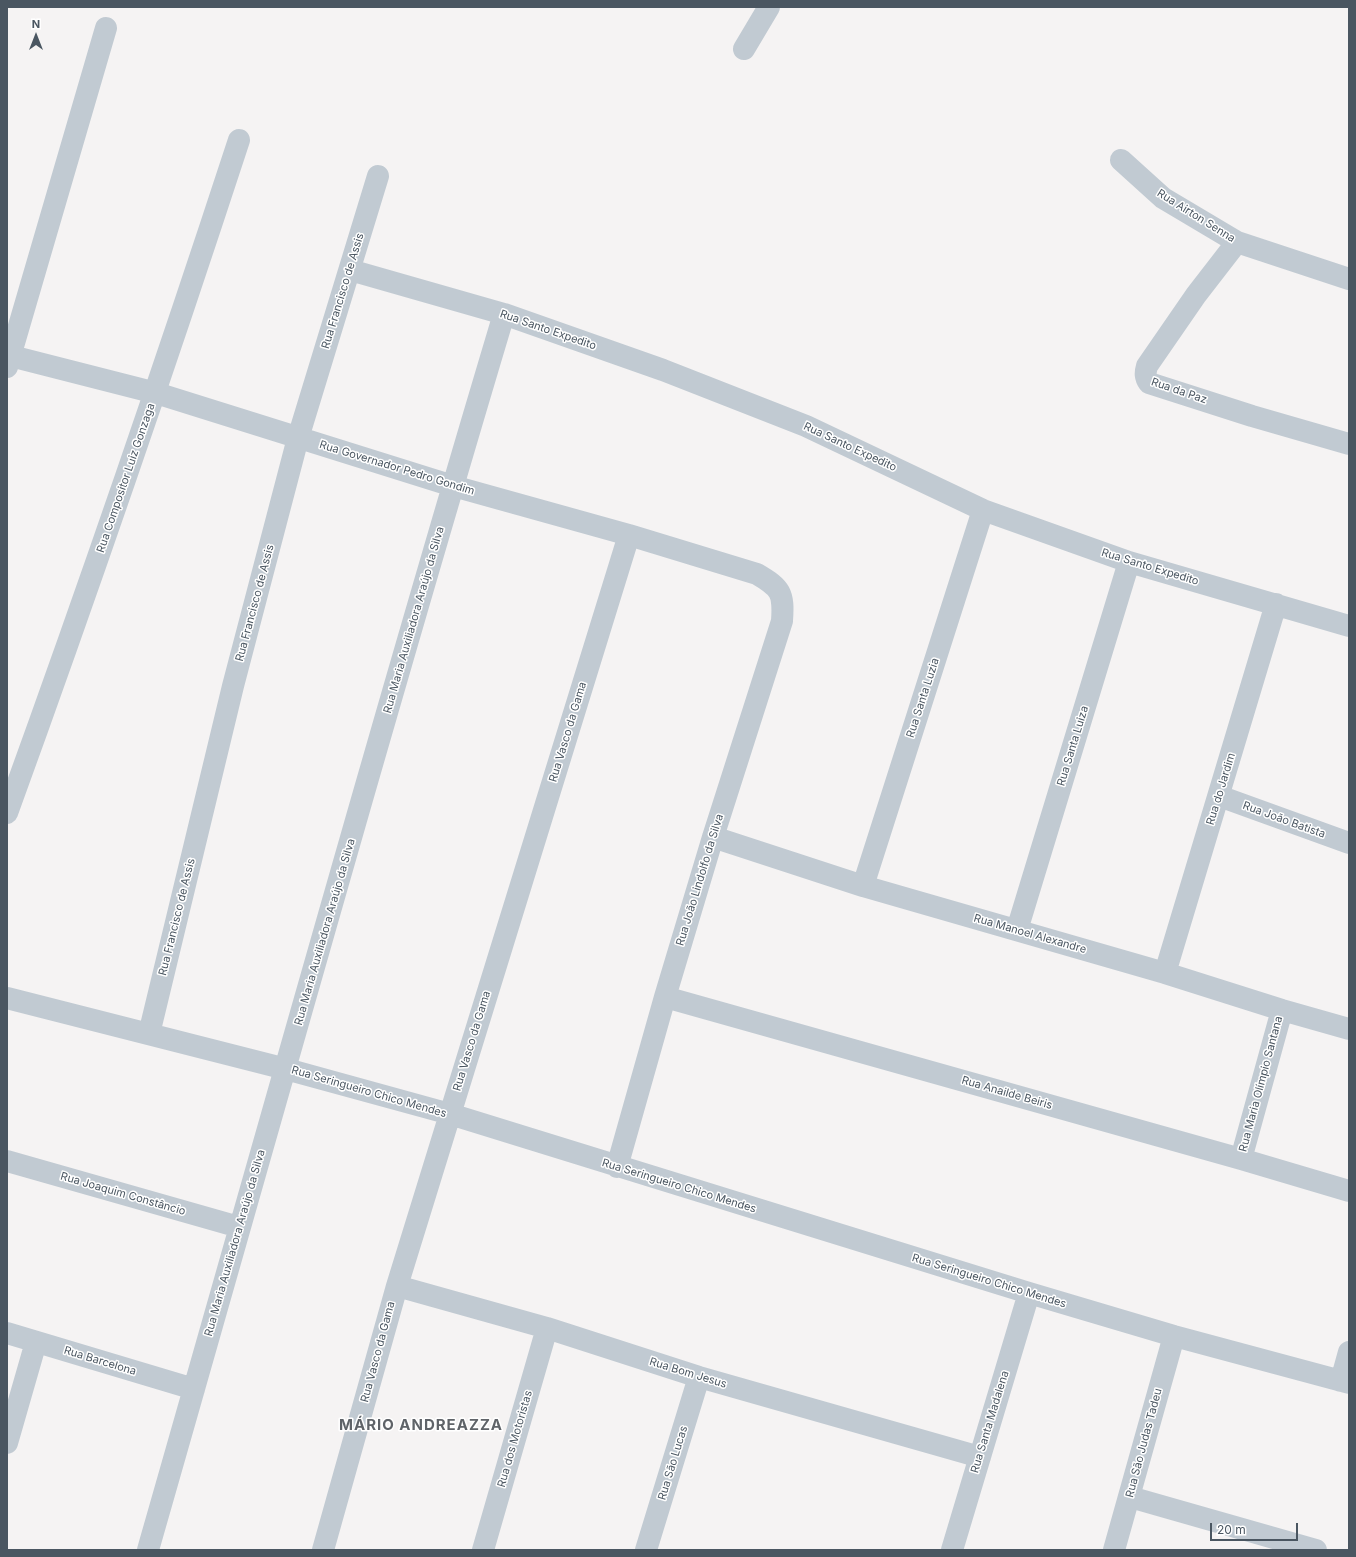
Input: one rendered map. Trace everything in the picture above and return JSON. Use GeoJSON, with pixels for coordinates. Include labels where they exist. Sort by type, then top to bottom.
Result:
{"type":"FeatureCollection","features":[{"type":"Feature","properties":{"kind":"street"},"geometry":{"type":"LineString","coordinates":[[744,49],[769,7]]}},
{"type":"Feature","properties":{"kind":"street"},"geometry":{"type":"LineString","coordinates":[[8,360],[106,28]]}},
{"type":"Feature","properties":{"kind":"street","name":"Rua Compositor Luiz Gonzaga"},"geometry":{"type":"LineString","coordinates":[[7,813],[56,679],[156,393],[239,140]]}},
{"type":"Feature","properties":{"kind":"street","name":"Rua Airton Senna"},"geometry":{"type":"LineString","coordinates":[[1121,160],[1162,198],[1236,242],[1349,279]]}},
{"type":"Feature","properties":{"kind":"street","name":"Rua Francisco de Assis"},"geometry":{"type":"LineString","coordinates":[[149,1034],[233,686],[298,438],[378,176]]}},
{"type":"Feature","properties":{"kind":"street","name":"Rua da Paz"},"geometry":{"type":"LineString","coordinates":[[1236,242],[1147,366],[1145,373],[1146,380],[1149,383],[1252,416],[1349,444]]}},
{"type":"Feature","properties":{"kind":"street","name":"Rua Santo Expedito"},"geometry":{"type":"LineString","coordinates":[[350,270],[504,314],[663,370],[806,426],[983,510],[1129,562],[1349,626]]}},
{"type":"Feature","properties":{"kind":"street","name":"Rua Maria Auxiliadora Araújo da Silva"},"geometry":{"type":"LineString","coordinates":[[148,1550],[239,1227],[504,314]]}},
{"type":"Feature","properties":{"kind":"street","name":"Rua Governador Pedro Gondim"},"geometry":{"type":"LineString","coordinates":[[8,360],[156,393],[453,486],[629,535],[757,574],[770,582],[781,594]]}},
{"type":"Feature","properties":{"kind":"street","name":"Rua Santa Luzia"},"geometry":{"type":"LineString","coordinates":[[864,886],[983,510]]}},
{"type":"Feature","properties":{"kind":"street","name":"Rua Vasco da Gama"},"geometry":{"type":"LineString","coordinates":[[323,1550],[397,1286],[629,535]]}},
{"type":"Feature","properties":{"kind":"street","name":"Rua Santa Luiza"},"geometry":{"type":"LineString","coordinates":[[1017,930],[1129,562]]}},
{"type":"Feature","properties":{"kind":"street","name":"Rua João Lindolfo da Silva"},"geometry":{"type":"LineString","coordinates":[[617,1167],[712,838],[782,621],[783,609],[781,594]]}},
{"type":"Feature","properties":{"kind":"street","name":"Rua do Jardim"},"geometry":{"type":"LineString","coordinates":[[1165,973],[1276,604]]}},
{"type":"Feature","properties":{"kind":"street","name":"Rua João Batista"},"geometry":{"type":"LineString","coordinates":[[1219,796],[1349,843]]}},
{"type":"Feature","properties":{"kind":"street","name":"Rua Manoel Alexandre"},"geometry":{"type":"LineString","coordinates":[[712,838],[864,886],[1165,973],[1282,1010],[1349,1029]]}},
{"type":"Feature","properties":{"kind":"street","name":"Rua Anailde Beiris"},"geometry":{"type":"LineString","coordinates":[[665,997],[1241,1159],[1349,1191]]}},
{"type":"Feature","properties":{"kind":"street","name":"Rua Seringueiro Chico Mendes"},"geometry":{"type":"LineString","coordinates":[[7,998],[286,1069],[450,1114],[617,1167],[1029,1293],[1174,1336],[1345,1382]]}},
{"type":"Feature","properties":{"kind":"street","name":"Rua Maria Olímpio Santana"},"geometry":{"type":"LineString","coordinates":[[1241,1159],[1282,1010]]}},
{"type":"Feature","properties":{"kind":"street","name":"Rua Joaquim Constâncio"},"geometry":{"type":"LineString","coordinates":[[7,1162],[239,1227]]}},
{"type":"Feature","properties":{"kind":"street","name":"Rua Bom Jesus"},"geometry":{"type":"LineString","coordinates":[[397,1286],[547,1328],[699,1377],[980,1457]]}},
{"type":"Feature","properties":{"kind":"street","name":"Rua Santa Madalena"},"geometry":{"type":"LineString","coordinates":[[952,1550],[1029,1293]]}},
{"type":"Feature","properties":{"kind":"street","name":"Rua dos Motoristas"},"geometry":{"type":"LineString","coordinates":[[482,1550],[547,1328]]}},
{"type":"Feature","properties":{"kind":"street","name":"Rua Barcelona"},"geometry":{"type":"LineString","coordinates":[[7,1333],[194,1389]]}},
{"type":"Feature","properties":{"kind":"street","name":"Rua São Judas Tadeu"},"geometry":{"type":"LineString","coordinates":[[1114,1550],[1174,1336]]}},
{"type":"Feature","properties":{"kind":"street"},"geometry":{"type":"LineString","coordinates":[[7,1443],[36,1342]]}},
{"type":"Feature","properties":{"kind":"street"},"geometry":{"type":"LineString","coordinates":[[1345,1382],[1349,1352]]}},
{"type":"Feature","properties":{"kind":"street","name":"Rua São Lucas"},"geometry":{"type":"LineString","coordinates":[[646,1550],[699,1377]]}},
{"type":"Feature","properties":{"kind":"street"},"geometry":{"type":"LineString","coordinates":[[1130,1497],[1282,1545],[1316,1550]]}},
{"type":"Feature","properties":{"kind":"district","name":"MÁRIO ANDREAZZA"},"geometry":{"type":"Point","coordinates":[421,1425]}}]}
